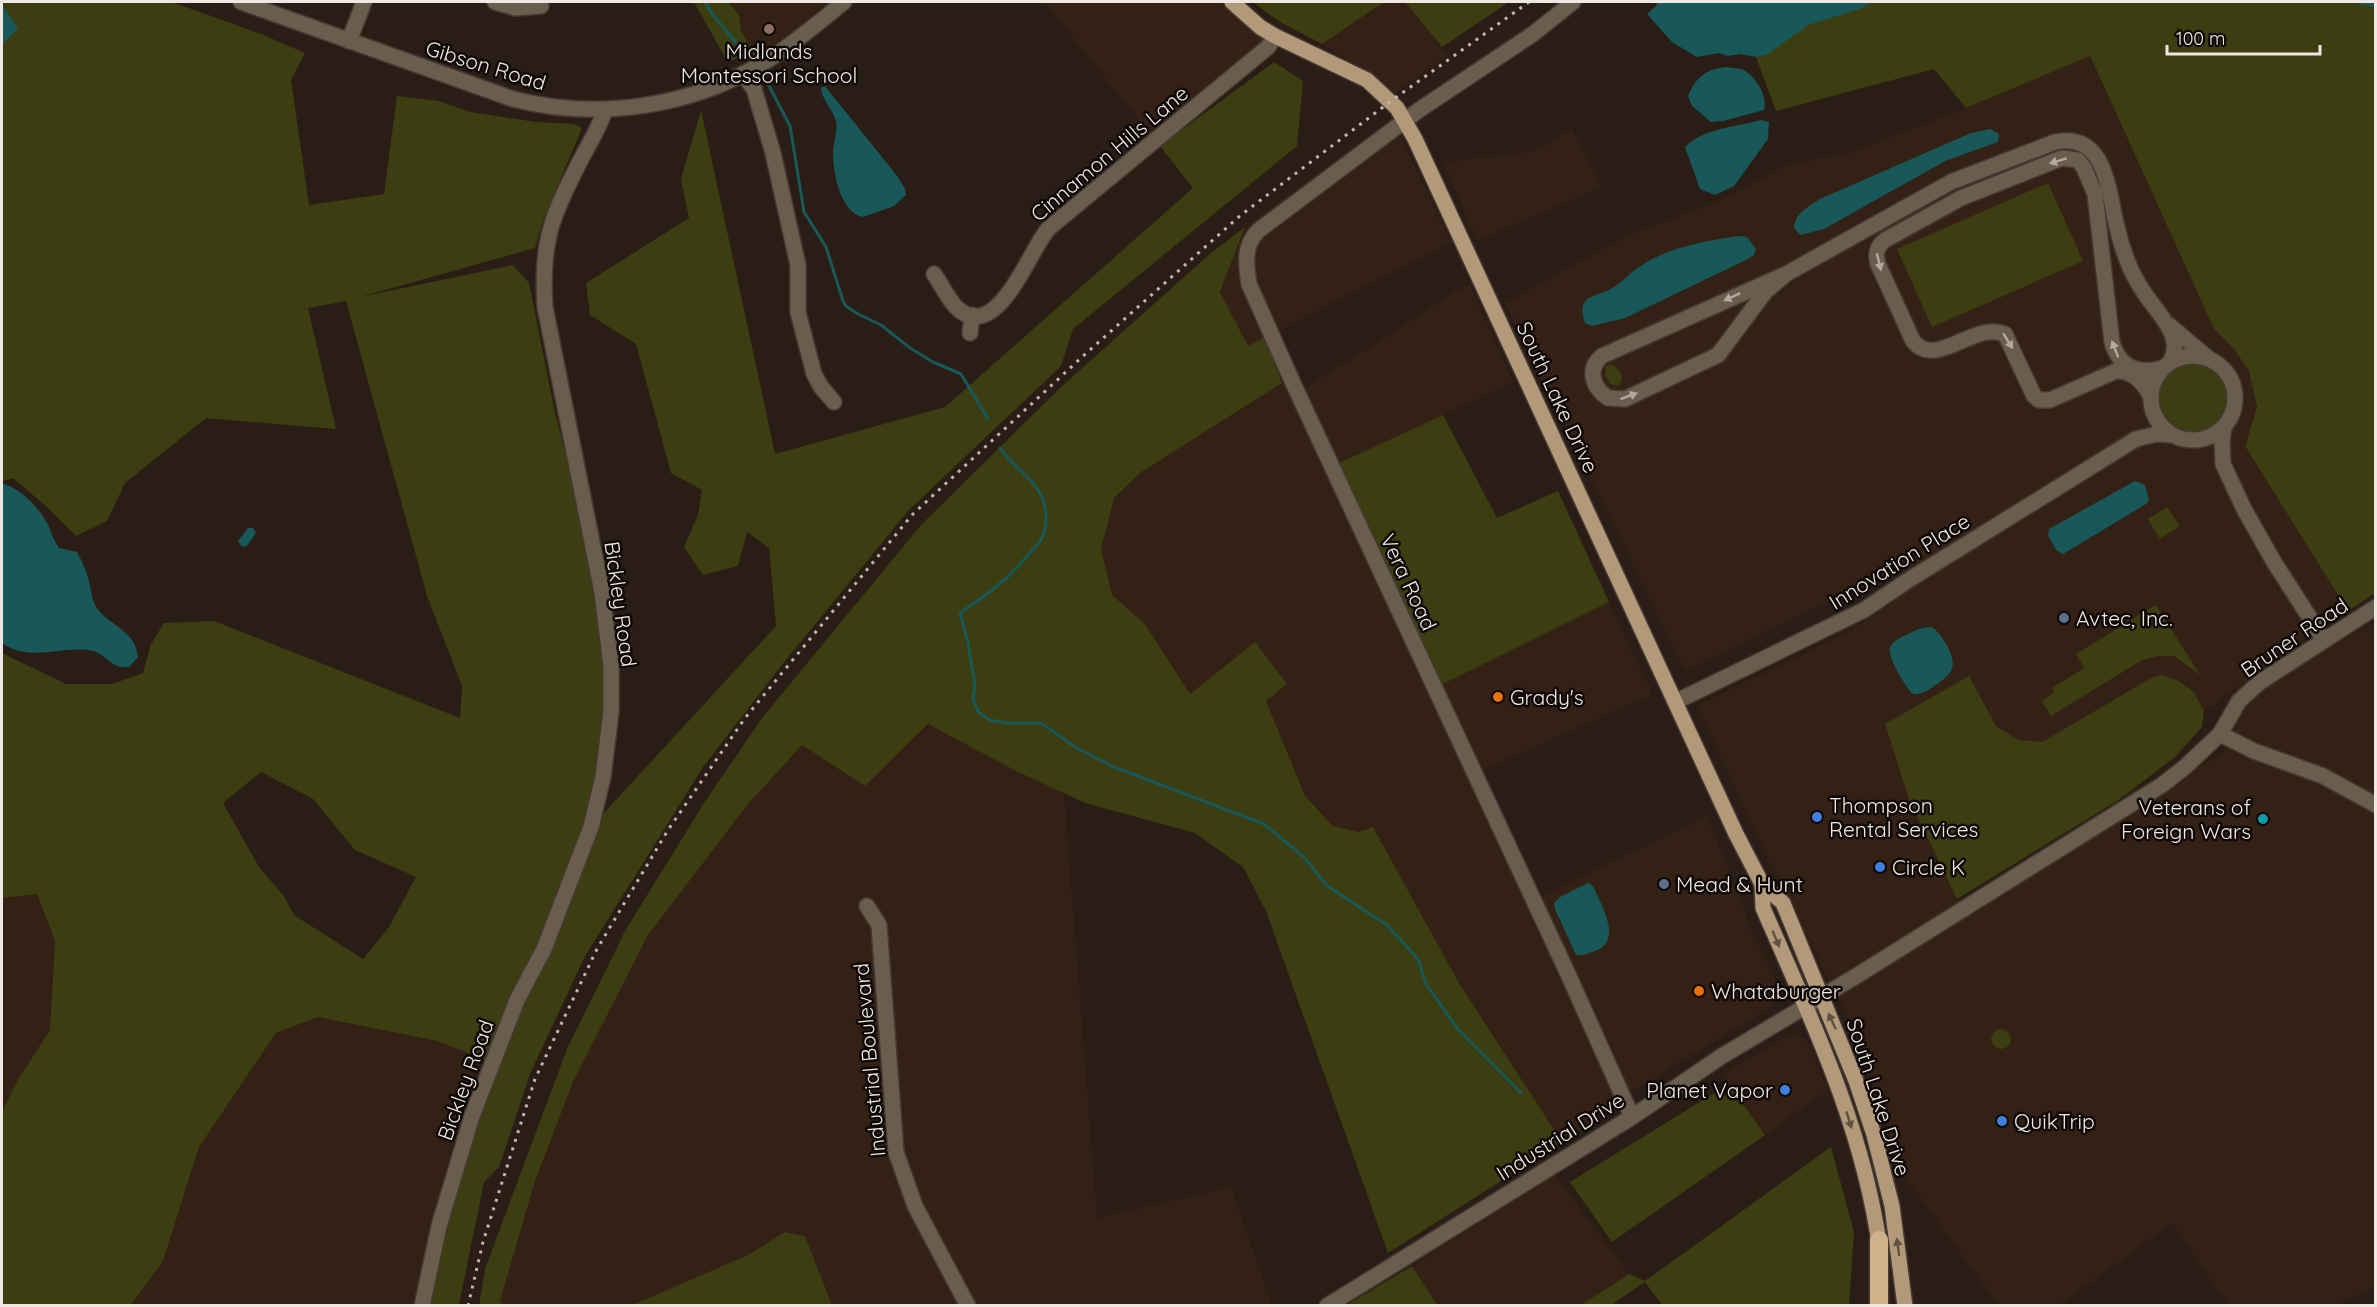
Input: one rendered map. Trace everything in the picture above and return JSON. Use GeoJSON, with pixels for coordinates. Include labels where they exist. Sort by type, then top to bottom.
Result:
{"type":"FeatureCollection","features":[{"type":"Feature","properties":{"kind":"highway"},"geometry":{"type":"LineString","coordinates":[[1879,1240],[1879,1305]]}},
{"type":"Feature","properties":{"kind":"main road","name":"South Lake Drive"},"geometry":{"type":"LineString","coordinates":[[1232,2],[1260,27],[1275,36],[1362,76],[1391,101],[1405,120],[1521,364],[1736,834],[1762,884],[1783,903],[1854,1133],[1879,1240],[1887,1305]]}},
{"type":"Feature","properties":{"kind":"main road","name":"South Lake Drive"},"geometry":{"type":"LineString","coordinates":[[1814,1002],[1846,1055],[1874,1135],[1892,1206],[1905,1305]]}},
{"type":"Feature","properties":{"kind":"street","name":"Gibson Road"},"geometry":{"type":"LineString","coordinates":[[241,2],[513,99],[548,106],[605,110],[674,99],[708,89],[743,74],[781,51],[844,2]]}},
{"type":"Feature","properties":{"kind":"street"},"geometry":{"type":"LineString","coordinates":[[349,41],[364,2]]}},
{"type":"Feature","properties":{"kind":"street"},"geometry":{"type":"LineString","coordinates":[[495,2],[516,8],[542,6]]}},
{"type":"Feature","properties":{"kind":"street","name":"Vera Road"},"geometry":{"type":"LineString","coordinates":[[1573,2],[1533,34],[1405,120],[1253,236],[1246,255],[1249,284],[1632,1117]]}},
{"type":"Feature","properties":{"kind":"street","name":"Cinnamon Hills Lane"},"geometry":{"type":"LineString","coordinates":[[972,315],[987,314],[999,306],[1015,286],[1038,242],[1049,228],[1268,47],[1275,36]]}},
{"type":"Feature","properties":{"kind":"street"},"geometry":{"type":"LineString","coordinates":[[743,74],[754,89],[773,153],[798,265],[798,312],[814,374],[821,387],[834,402]]}},
{"type":"Feature","properties":{"kind":"street","name":"Bickley Road"},"geometry":{"type":"LineString","coordinates":[[422,1305],[439,1226],[472,1116],[517,1000],[544,949],[582,854],[603,777],[611,712],[609,638],[602,592],[545,307],[543,282],[544,261],[551,224],[605,110]]}},
{"type":"Feature","properties":{"kind":"street"},"geometry":{"type":"LineString","coordinates":[[1786,274],[1765,292],[1727,346],[1714,358],[1625,399],[1608,398],[1596,387],[1593,371],[1595,362],[1602,356],[1786,274],[1951,182],[2055,142],[2071,140],[2083,144],[2099,161],[2109,186],[2116,225],[2125,255],[2141,289],[2165,322],[2175,342],[2175,354],[2152,385],[2146,425],[2136,440]]}},
{"type":"Feature","properties":{"kind":"street"},"geometry":{"type":"LineString","coordinates":[[2210,360],[2196,356],[2182,357],[2166,366],[2139,371],[2124,363],[2116,354],[2112,342],[2095,194],[2084,168],[2072,158],[2062,158],[1961,198],[1885,240],[1879,246],[1876,254],[1878,264],[1913,341],[1921,349],[1932,352],[1985,331],[1996,330],[2005,334],[2034,396],[2039,400],[2050,400],[2116,371],[2127,372],[2137,377],[2151,401],[2162,428],[2172,435],[2192,440],[2210,450],[2223,464],[2261,541],[2324,640]]}},
{"type":"Feature","properties":{"kind":"street"},"geometry":{"type":"LineString","coordinates":[[934,274],[955,306],[972,315],[970,333]]}},
{"type":"Feature","properties":{"kind":"street"},"geometry":{"type":"LineString","coordinates":[[2165,322],[2225,372],[2234,390],[2235,403],[2224,426],[2215,434],[2204,439],[2192,440]]}},
{"type":"Feature","properties":{"kind":"street"},"geometry":{"type":"LineString","coordinates":[[2223,464],[2224,426]]}},
{"type":"Feature","properties":{"kind":"street","name":"Innovation Place"},"geometry":{"type":"LineString","coordinates":[[1675,702],[1864,610],[1906,581],[2136,440],[2157,434],[2172,435]]}},
{"type":"Feature","properties":{"kind":"street","name":"Bruner Road"},"geometry":{"type":"LineString","coordinates":[[1814,1002],[2162,785],[2220,734],[2239,701],[2249,691],[2278,668],[2376,607]]}},
{"type":"Feature","properties":{"kind":"street"},"geometry":{"type":"LineString","coordinates":[[2220,734],[2254,751],[2323,776],[2376,805]]}},
{"type":"Feature","properties":{"kind":"street","name":"Industrial Boulevard"},"geometry":{"type":"LineString","coordinates":[[867,906],[879,925],[896,1152],[915,1206],[968,1305]]}},
{"type":"Feature","properties":{"kind":"street","name":"Industrial Drive"},"geometry":{"type":"LineString","coordinates":[[1327,1305],[1632,1117],[1722,1056],[1814,1002]]}},
{"type":"Feature","properties":{"kind":"shaded area"},"geometry":{"type":"Polygon","coordinates":[[[2,2],[172,2],[261,34],[305,53],[291,80],[309,205],[384,194],[397,96],[439,101],[470,112],[536,122],[574,124],[582,128],[543,221],[535,248],[360,297],[513,265],[529,283],[555,413],[602,592],[611,666],[592,826],[776,626],[769,548],[747,532],[738,566],[703,575],[684,547],[698,515],[702,490],[671,473],[636,344],[590,315],[586,283],[689,218],[681,179],[701,110],[775,454],[945,407],[1193,188],[1160,146],[1274,62],[1303,81],[1297,146],[1073,329],[1061,366],[909,510],[784,662],[703,767],[585,956],[530,1074],[499,1167],[484,1182],[459,1305],[422,1305],[492,1062],[437,1041],[318,1017],[276,1033],[199,1147],[163,1261],[131,1305],[2,1305],[2,1112],[17,1081],[50,1030],[55,941],[37,894],[2,898],[2,653],[66,684],[112,684],[143,673],[151,644],[164,623],[214,621],[460,718],[462,686],[427,596],[346,301],[308,308],[336,429],[206,418],[125,483],[107,521],[76,536],[13,478],[2,481],[2,2]],[[261,772],[223,803],[259,867],[284,896],[294,915],[363,959],[389,927],[416,877],[355,850],[313,799],[261,772]]]}},
{"type":"Feature","properties":{"kind":"shaded area"},"geometry":{"type":"Polygon","coordinates":[[[694,2],[728,2],[739,15],[741,31],[756,55],[727,61],[694,2]]]}},
{"type":"Feature","properties":{"kind":"shaded area","name":"Midlands Montessori School"},"geometry":{"type":"Polygon","coordinates":[[[728,2],[827,2],[799,28],[756,55],[741,31],[739,15],[728,2]]]}},
{"type":"Feature","properties":{"kind":"shaded area"},"geometry":{"type":"Polygon","coordinates":[[[1045,2],[1223,2],[1267,42],[1150,134],[1045,2]]]}},
{"type":"Feature","properties":{"kind":"shaded area"},"geometry":{"type":"Polygon","coordinates":[[[1384,2],[1405,2],[1448,56],[1394,94],[1376,78],[1322,44],[1384,2]]]}},
{"type":"Feature","properties":{"kind":"shaded area"},"geometry":{"type":"Polygon","coordinates":[[[1384,2],[1322,44],[1280,22],[1254,3],[1384,2]]]}},
{"type":"Feature","properties":{"kind":"shaded area"},"geometry":{"type":"Polygon","coordinates":[[[1405,2],[1509,2],[1442,47],[1405,2]]]}},
{"type":"Feature","properties":{"kind":"shaded area"},"geometry":{"type":"Polygon","coordinates":[[[1873,2],[2375,2],[2375,593],[2348,611],[2245,446],[2257,407],[2249,371],[2234,349],[2214,329],[2090,56],[1966,108],[1934,69],[1776,111],[1756,57],[1770,51],[1807,25],[1873,2]]]}},
{"type":"Feature","properties":{"kind":"shaded area"},"geometry":{"type":"Polygon","coordinates":[[[2089,56],[2214,329],[2234,349],[2249,371],[2257,407],[2245,446],[2348,611],[2275,653],[2278,659],[2204,711],[2194,692],[2179,681],[2151,678],[2042,742],[2018,740],[1996,726],[1968,677],[1885,725],[1957,899],[1972,915],[2104,827],[2230,748],[2238,716],[2261,688],[2375,622],[2375,1287],[2336,1305],[2228,1305],[2173,1223],[2059,1305],[1998,1305],[1902,1172],[1855,1032],[1768,859],[1697,706],[1852,630],[1889,605],[1912,584],[1904,576],[1896,575],[1872,580],[1685,671],[1505,303],[1627,236],[1718,201],[1785,166],[1852,152],[1966,108],[2089,56]]]}},
{"type":"Feature","properties":{"kind":"shaded area"},"geometry":{"type":"Polygon","coordinates":[[[1389,121],[1402,140],[1451,242],[1248,346],[1220,292],[1245,227],[1389,121]]]}},
{"type":"Feature","properties":{"kind":"shaded area"},"geometry":{"type":"Polygon","coordinates":[[[1572,130],[1602,187],[1477,241],[1444,163],[1534,151],[1572,130]]]}},
{"type":"Feature","properties":{"kind":"shaded area"},"geometry":{"type":"Polygon","coordinates":[[[2048,183],[2083,261],[1932,327],[1897,249],[2048,183]]]}},
{"type":"Feature","properties":{"kind":"shaded area"},"geometry":{"type":"Polygon","coordinates":[[[1245,227],[1220,292],[1248,346],[1265,337],[1282,383],[1140,473],[1114,498],[1101,549],[1112,595],[1145,624],[1190,694],[1255,642],[1287,684],[1266,701],[1305,796],[1333,826],[1358,832],[1373,827],[1459,983],[1562,1142],[1388,1253],[1266,911],[1243,867],[1195,833],[1085,803],[1016,771],[928,724],[865,786],[802,745],[748,804],[648,935],[573,1082],[535,1181],[500,1301],[504,1305],[479,1306],[485,1269],[567,1049],[625,931],[704,803],[762,718],[921,525],[1061,387],[1211,253],[1245,227]]]}},
{"type":"Feature","properties":{"kind":"shaded area"},"geometry":{"type":"Polygon","coordinates":[[[1469,283],[1513,382],[1340,463],[1441,685],[1609,602],[1652,694],[1481,771],[1541,897],[1707,816],[1748,919],[1746,920],[1779,987],[1775,1000],[1769,1008],[1628,1094],[1562,1142],[1459,983],[1373,827],[1358,832],[1333,826],[1305,796],[1266,701],[1287,684],[1255,643],[1190,694],[1145,624],[1112,595],[1101,549],[1114,498],[1140,473],[1282,383],[1305,389],[1469,283]]]}},
{"type":"Feature","properties":{"kind":"shaded area"},"geometry":{"type":"Polygon","coordinates":[[[2192,360],[2206,363],[2219,371],[2227,384],[2230,398],[2227,412],[2219,425],[2206,433],[2192,436],[2178,433],[2165,425],[2157,412],[2154,398],[2157,384],[2165,371],[2178,363],[2192,360]]]}},
{"type":"Feature","properties":{"kind":"shaded area"},"geometry":{"type":"Polygon","coordinates":[[[1612,364],[1620,371],[1622,379],[1619,386],[1610,384],[1605,375],[1606,366],[1612,364]]]}},
{"type":"Feature","properties":{"kind":"shaded area"},"geometry":{"type":"Polygon","coordinates":[[[1443,415],[1497,518],[1558,491],[1609,602],[1439,686],[1339,463],[1443,415]]]}},
{"type":"Feature","properties":{"kind":"shaded area"},"geometry":{"type":"Polygon","coordinates":[[[2167,507],[2180,526],[2160,539],[2148,519],[2167,507]]]}},
{"type":"Feature","properties":{"kind":"shaded area"},"geometry":{"type":"Polygon","coordinates":[[[2156,605],[2200,675],[2174,656],[2158,656],[2142,660],[2051,716],[2042,701],[2054,693],[2052,688],[2084,668],[2076,654],[2156,605]]]}},
{"type":"Feature","properties":{"kind":"shaded area"},"geometry":{"type":"Polygon","coordinates":[[[2163,675],[2179,681],[2194,692],[2204,711],[2202,727],[2176,756],[2120,799],[1957,899],[1909,799],[1885,724],[1969,676],[1996,726],[2018,740],[2042,742],[2151,678],[2163,675]]]}},
{"type":"Feature","properties":{"kind":"shaded area"},"geometry":{"type":"Polygon","coordinates":[[[928,723],[1016,771],[1064,793],[1097,1218],[1231,1187],[1272,1305],[832,1305],[805,1236],[785,1232],[748,1255],[632,1305],[504,1306],[500,1301],[535,1181],[573,1082],[648,934],[748,804],[802,744],[865,786],[928,723]]]}},
{"type":"Feature","properties":{"kind":"shaded area"},"geometry":{"type":"Polygon","coordinates":[[[37,894],[55,941],[50,1030],[17,1081],[2,1112],[2,898],[37,894]]]}},
{"type":"Feature","properties":{"kind":"shaded area"},"geometry":{"type":"Polygon","coordinates":[[[318,1017],[437,1041],[478,1057],[463,1104],[414,1305],[131,1306],[163,1261],[199,1147],[276,1033],[318,1017]]]}},
{"type":"Feature","properties":{"kind":"shaded area"},"geometry":{"type":"Polygon","coordinates":[[[2001,1029],[2008,1032],[2011,1039],[2008,1046],[2001,1049],[1994,1046],[1991,1039],[1994,1032],[2001,1029]]]}},
{"type":"Feature","properties":{"kind":"shaded area"},"geometry":{"type":"Polygon","coordinates":[[[1796,1035],[1808,1042],[1828,1090],[1765,1135],[1722,1075],[1786,1037],[1796,1035]]]}},
{"type":"Feature","properties":{"kind":"shaded area"},"geometry":{"type":"Polygon","coordinates":[[[1729,1084],[1765,1135],[1612,1242],[1570,1182],[1729,1084]]]}},
{"type":"Feature","properties":{"kind":"shaded area"},"geometry":{"type":"Polygon","coordinates":[[[1831,1147],[1854,1232],[1849,1305],[1662,1305],[1645,1282],[1611,1305],[1581,1305],[1629,1274],[1645,1281],[1831,1147]]]}},
{"type":"Feature","properties":{"kind":"shaded area"},"geometry":{"type":"Polygon","coordinates":[[[1555,1175],[1629,1274],[1581,1305],[1437,1306],[1412,1266],[1555,1175]]]}},
{"type":"Feature","properties":{"kind":"shaded area"},"geometry":{"type":"Polygon","coordinates":[[[785,1232],[805,1236],[832,1305],[632,1305],[748,1255],[785,1232]]]}},
{"type":"Feature","properties":{"kind":"shaded area"},"geometry":{"type":"Polygon","coordinates":[[[1412,1266],[1437,1305],[1347,1305],[1412,1266]]]}},
{"type":"Feature","properties":{"kind":"water"},"geometry":{"type":"Polygon","coordinates":[[[1656,2],[1873,2],[1862,8],[1808,25],[1768,54],[1756,57],[1740,54],[1728,56],[1719,53],[1697,57],[1672,42],[1647,14],[1657,5],[1656,2]]]}},
{"type":"Feature","properties":{"kind":"water"},"geometry":{"type":"Polygon","coordinates":[[[2,5],[18,28],[2,45],[2,5]]]}},
{"type":"Feature","properties":{"kind":"water"},"geometry":{"type":"Polygon","coordinates":[[[1726,67],[1741,69],[1755,80],[1764,98],[1764,110],[1711,122],[1692,106],[1688,96],[1698,79],[1707,72],[1726,67]]]}},
{"type":"Feature","properties":{"kind":"water"},"geometry":{"type":"Polygon","coordinates":[[[825,86],[898,177],[905,189],[906,195],[894,206],[863,217],[855,214],[844,201],[833,162],[836,121],[822,92],[821,88],[825,86]]]}},
{"type":"Feature","properties":{"kind":"water"},"geometry":{"type":"Polygon","coordinates":[[[1761,120],[1769,122],[1768,139],[1734,186],[1715,195],[1700,189],[1685,147],[1711,132],[1761,120]]]}},
{"type":"Feature","properties":{"kind":"water"},"geometry":{"type":"Polygon","coordinates":[[[1990,129],[1999,134],[1998,142],[1945,161],[1824,229],[1800,235],[1794,228],[1800,214],[1820,199],[1971,133],[1990,129]]]}},
{"type":"Feature","properties":{"kind":"water"},"geometry":{"type":"Polygon","coordinates":[[[1739,236],[1747,237],[1756,249],[1754,255],[1748,259],[1625,318],[1592,326],[1585,323],[1583,306],[1585,301],[1614,287],[1650,260],[1687,246],[1739,236]]]}},
{"type":"Feature","properties":{"kind":"water"},"geometry":{"type":"Polygon","coordinates":[[[2135,481],[2145,485],[2149,500],[2146,504],[2063,554],[2056,550],[2048,535],[2049,529],[2135,481]]]}},
{"type":"Feature","properties":{"kind":"water"},"geometry":{"type":"Polygon","coordinates":[[[2,483],[23,494],[34,505],[44,518],[59,548],[77,552],[89,580],[96,607],[133,641],[138,657],[129,667],[116,665],[94,651],[33,653],[12,649],[2,643],[2,483]]]}},
{"type":"Feature","properties":{"kind":"water"},"geometry":{"type":"Polygon","coordinates":[[[248,528],[253,528],[256,533],[246,547],[241,546],[238,541],[248,528]]]}},
{"type":"Feature","properties":{"kind":"water"},"geometry":{"type":"Polygon","coordinates":[[[1931,627],[1940,634],[1946,644],[1952,658],[1952,668],[1946,677],[1929,690],[1913,694],[1894,664],[1890,648],[1903,636],[1931,627]]]}},
{"type":"Feature","properties":{"kind":"water"},"geometry":{"type":"Polygon","coordinates":[[[1588,883],[1593,886],[1605,912],[1609,931],[1608,939],[1604,946],[1595,951],[1576,955],[1554,903],[1560,897],[1588,883]]]}},
{"type":"Feature","properties":{"kind":"waterway"},"geometry":{"type":"LineString","coordinates":[[705,2],[749,58]]}},
{"type":"Feature","properties":{"kind":"waterway"},"geometry":{"type":"LineString","coordinates":[[2358,2],[2376,6]]}},
{"type":"Feature","properties":{"kind":"waterway"},"geometry":{"type":"LineString","coordinates":[[765,78],[790,126],[804,212],[826,247],[846,306],[881,325],[910,348],[933,362],[961,374],[988,419]]}},
{"type":"Feature","properties":{"kind":"waterway"},"geometry":{"type":"LineString","coordinates":[[1000,448],[1038,490],[1045,507],[1046,523],[1041,541],[1020,564],[996,587],[960,613],[968,642],[975,686],[973,700],[979,713],[990,720],[1008,723],[1041,723],[1075,747],[1114,767],[1264,824],[1305,858],[1326,885],[1387,925],[1418,959],[1426,984],[1457,1028],[1521,1093]]}},
{"type":"Feature","properties":{"kind":"railway"},"geometry":{"type":"LineString","coordinates":[[468,1306],[483,1242],[535,1079],[597,949],[668,830],[745,718],[912,515],[1082,357],[1241,215],[1391,101],[1529,2]]}},
{"type":"Feature","properties":{"kind":"place","name":"Midlands Montessori School"},"geometry":{"type":"Point","coordinates":[769,29]}},
{"type":"Feature","properties":{"kind":"place","name":"Avtec, Inc."},"geometry":{"type":"Point","coordinates":[2064,618]}},
{"type":"Feature","properties":{"kind":"place","name":"Grady's"},"geometry":{"type":"Point","coordinates":[1498,697]}},
{"type":"Feature","properties":{"kind":"place","name":"Thompson Rental Services"},"geometry":{"type":"Point","coordinates":[1817,817]}},
{"type":"Feature","properties":{"kind":"place","name":"Veterans of Foreign Wars"},"geometry":{"type":"Point","coordinates":[2263,819]}},
{"type":"Feature","properties":{"kind":"place","name":"Circle K"},"geometry":{"type":"Point","coordinates":[1880,867]}},
{"type":"Feature","properties":{"kind":"place","name":"Mead & Hunt"},"geometry":{"type":"Point","coordinates":[1664,884]}},
{"type":"Feature","properties":{"kind":"place","name":"Whataburger"},"geometry":{"type":"Point","coordinates":[1699,991]}},
{"type":"Feature","properties":{"kind":"place","name":"Planet Vapor"},"geometry":{"type":"Point","coordinates":[1785,1090]}},
{"type":"Feature","properties":{"kind":"place","name":"QuikTrip"},"geometry":{"type":"Point","coordinates":[2002,1121]}}]}
